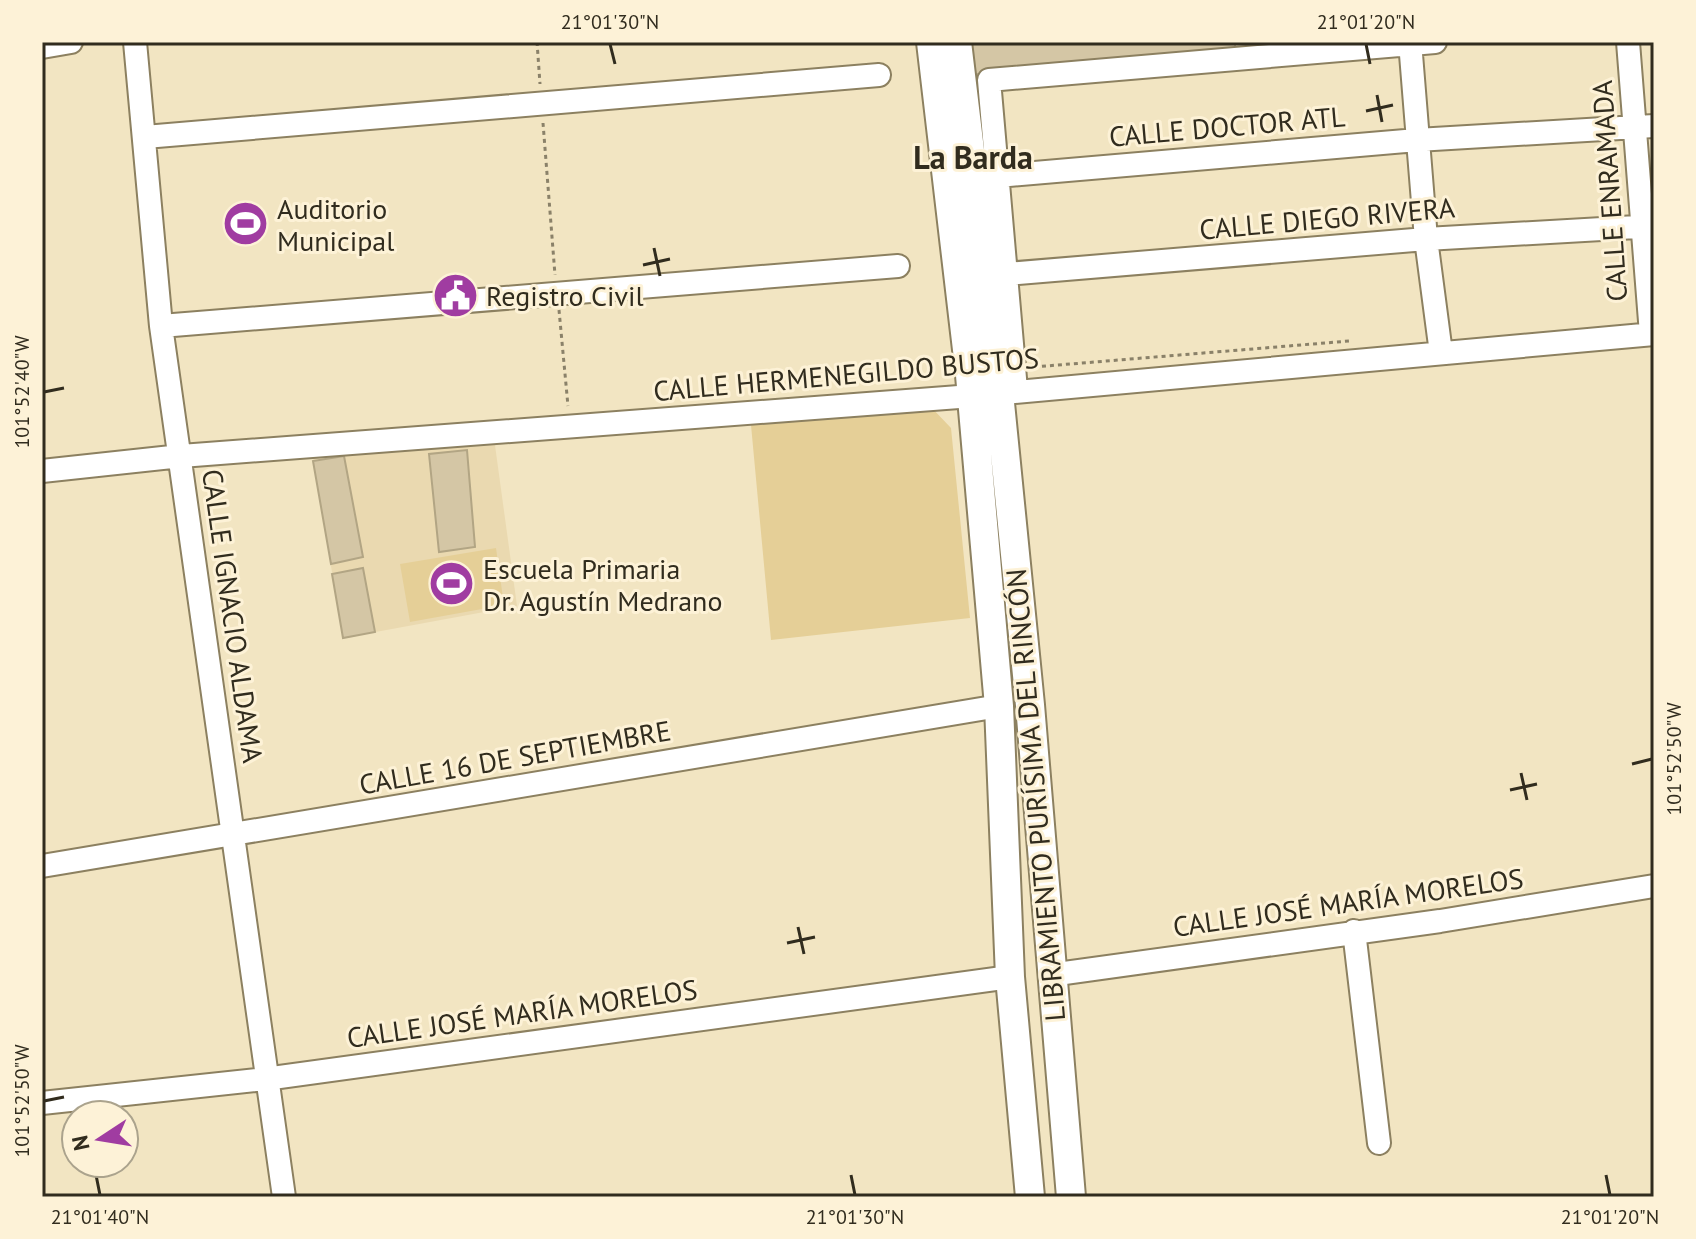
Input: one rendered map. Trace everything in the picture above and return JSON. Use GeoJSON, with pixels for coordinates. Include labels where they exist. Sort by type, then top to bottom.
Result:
{"type":"FeatureCollection","features":[{"type":"Feature","properties":{"kind":"main road"},"geometry":{"type":"LineString","coordinates":[[931,42],[1000,387]]}},
{"type":"Feature","properties":{"kind":"main road"},"geometry":{"type":"LineString","coordinates":[[957,42],[1000,387]]}},
{"type":"Feature","properties":{"kind":"main road","name":"LIBRAMIENTO PURÍSIMA DEL RINCÓN"},"geometry":{"type":"LineString","coordinates":[[1000,387],[999,706],[1010,977],[1030,1197]]}},
{"type":"Feature","properties":{"kind":"main road","name":"LIBRAMIENTO PURÍSIMA DEL RINCÓN"},"geometry":{"type":"LineString","coordinates":[[1000,387],[1071,1197]]}},
{"type":"Feature","properties":{"kind":"street"},"geometry":{"type":"LineString","coordinates":[[42,47],[71,42]]}},
{"type":"Feature","properties":{"kind":"street","name":"CALLE IGNACIO ALDAMA"},"geometry":{"type":"LineString","coordinates":[[135,42],[161,326],[284,1197]]}},
{"type":"Feature","properties":{"kind":"street"},"geometry":{"type":"LineString","coordinates":[[1000,387],[1006,274],[989,80],[1435,42]]}},
{"type":"Feature","properties":{"kind":"street","name":"CALLE ENRAMADA"},"geometry":{"type":"LineString","coordinates":[[1628,42],[1644,126],[1652,334]]}},
{"type":"Feature","properties":{"kind":"street"},"geometry":{"type":"LineString","coordinates":[[1410,43],[1426,239],[1441,353]]}},
{"type":"Feature","properties":{"kind":"street"},"geometry":{"type":"LineString","coordinates":[[145,137],[879,75]]}},
{"type":"Feature","properties":{"kind":"street","name":"CALLE DOCTOR ATL"},"geometry":{"type":"LineString","coordinates":[[998,176],[1417,140],[1644,126]]}},
{"type":"Feature","properties":{"kind":"street","name":"CALLE DIEGO RIVERA"},"geometry":{"type":"LineString","coordinates":[[1006,274],[1426,239],[1648,226]]}},
{"type":"Feature","properties":{"kind":"street"},"geometry":{"type":"LineString","coordinates":[[161,326],[898,266]]}},
{"type":"Feature","properties":{"kind":"street","name":"CALLE HERMENEGILDO BUSTOS"},"geometry":{"type":"LineString","coordinates":[[42,471],[181,456],[1652,334]]}},
{"type":"Feature","properties":{"kind":"street","name":"CALLE 16 DE SEPTIEMBRE"},"geometry":{"type":"LineString","coordinates":[[42,866],[999,706]]}},
{"type":"Feature","properties":{"kind":"street","name":"CALLE JOSÉ MARÍA MORELOS"},"geometry":{"type":"LineString","coordinates":[[1050,975],[1654,886]]}},
{"type":"Feature","properties":{"kind":"street"},"geometry":{"type":"LineString","coordinates":[[1354,931],[1379,1143]]}},
{"type":"Feature","properties":{"kind":"street","name":"CALLE JOSÉ MARÍA MORELOS"},"geometry":{"type":"LineString","coordinates":[[42,1103],[265,1079],[1010,977]]}},
{"type":"Feature","properties":{"kind":"path"},"geometry":{"type":"LineString","coordinates":[[537,42],[570,426]]}},
{"type":"Feature","properties":{"kind":"path","name":"CALLE HERMENEGILDO BUSTOS"},"geometry":{"type":"LineString","coordinates":[[1000,387],[1361,340]]}},
{"type":"Feature","properties":{"kind":"shaded area"},"geometry":{"type":"Polygon","coordinates":[[[930,406],[951,428],[970,618],[771,640],[751,425],[930,406]]]}},
{"type":"Feature","properties":{"kind":"shaded area","name":"Escuela Primaria Dr. Agustín Medrano"},"geometry":{"type":"Polygon","coordinates":[[[494,438],[517,606],[343,638],[312,452],[494,438]]]}},
{"type":"Feature","properties":{"kind":"shaded area","name":"Escuela Primaria Dr. Agustín Medrano"},"geometry":{"type":"Polygon","coordinates":[[[496,548],[504,605],[410,622],[400,564],[496,548]]]}},
{"type":"Feature","properties":{"kind":"building"},"geometry":{"type":"Polygon","coordinates":[[[965,42],[1235,42],[1235,52],[966,75],[965,42]]]}},
{"type":"Feature","properties":{"kind":"building","name":"Escuela Primaria Dr. Agustín Medrano"},"geometry":{"type":"Polygon","coordinates":[[[467,450],[475,547],[439,552],[429,454],[467,450]]]}},
{"type":"Feature","properties":{"kind":"building"},"geometry":{"type":"Polygon","coordinates":[[[344,456],[363,557],[331,564],[313,461],[344,456]]]}},
{"type":"Feature","properties":{"kind":"building"},"geometry":{"type":"Polygon","coordinates":[[[363,568],[375,632],[343,638],[332,574],[363,568]]]}},
{"type":"Feature","properties":{"kind":"place","name":"Auditorio Municipal"},"geometry":{"type":"Point","coordinates":[246,224]}},
{"type":"Feature","properties":{"kind":"place","name":"Registro Civil"},"geometry":{"type":"Point","coordinates":[455,295]}},
{"type":"Feature","properties":{"kind":"place","name":"Escuela Primaria Dr. Agustín Medrano"},"geometry":{"type":"Point","coordinates":[452,584]}},
{"type":"Feature","properties":{"kind":"district","name":"La Barda"},"geometry":{"type":"Point","coordinates":[973,157]}}]}
